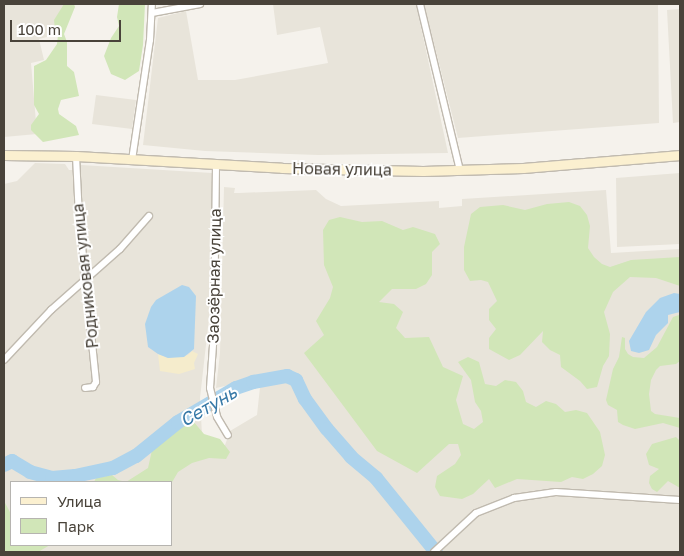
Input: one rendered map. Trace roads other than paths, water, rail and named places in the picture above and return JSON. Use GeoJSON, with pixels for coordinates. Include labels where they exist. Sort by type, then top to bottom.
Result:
{"type":"FeatureCollection","features":[{"type":"Feature","properties":{"kind":"street"},"geometry":{"type":"LineString","coordinates":[[132,160],[152,4]]}},
{"type":"Feature","properties":{"kind":"street"},"geometry":{"type":"LineString","coordinates":[[152,12],[200,4]]}},
{"type":"Feature","properties":{"kind":"street"},"geometry":{"type":"LineString","coordinates":[[420,4],[460,170]]}},
{"type":"Feature","properties":{"kind":"street","name":"Новая улица"},"geometry":{"type":"LineString","coordinates":[[4,155],[76,156],[216,165],[460,170],[523,168],[680,155]]}},
{"type":"Feature","properties":{"kind":"street","name":"Родниковая улица"},"geometry":{"type":"LineString","coordinates":[[76,156],[85,281],[96,382],[93,387],[85,388]]}},
{"type":"Feature","properties":{"kind":"street","name":"Заозёрная улица"},"geometry":{"type":"LineString","coordinates":[[216,165],[214,331],[210,388],[217,417],[228,434]]}},
{"type":"Feature","properties":{"kind":"street"},"geometry":{"type":"LineString","coordinates":[[4,360],[51,310],[120,249],[149,216]]}},
{"type":"Feature","properties":{"kind":"street"},"geometry":{"type":"LineString","coordinates":[[434,552],[476,513],[506,501],[533,494],[573,492],[680,500]]}},
{"type":"Feature","properties":{"kind":"water"},"geometry":{"type":"Polygon","coordinates":[[[182,285],[189,287],[196,296],[194,349],[184,357],[168,358],[148,347],[145,324],[151,307],[156,300],[182,285]]]}},
{"type":"Feature","properties":{"kind":"water"},"geometry":{"type":"Polygon","coordinates":[[[674,293],[680,294],[680,312],[668,315],[668,323],[656,335],[649,350],[639,353],[631,351],[629,341],[646,312],[660,298],[674,293]]]}},
{"type":"Feature","properties":{"kind":"waterway","name":"Сетунь"},"geometry":{"type":"LineString","coordinates":[[4,465],[12,461],[30,472],[52,478],[75,476],[113,468],[136,456],[178,422],[236,388],[253,382],[287,376],[296,380],[305,399],[327,429],[351,457],[376,478],[436,552]]}}]}
